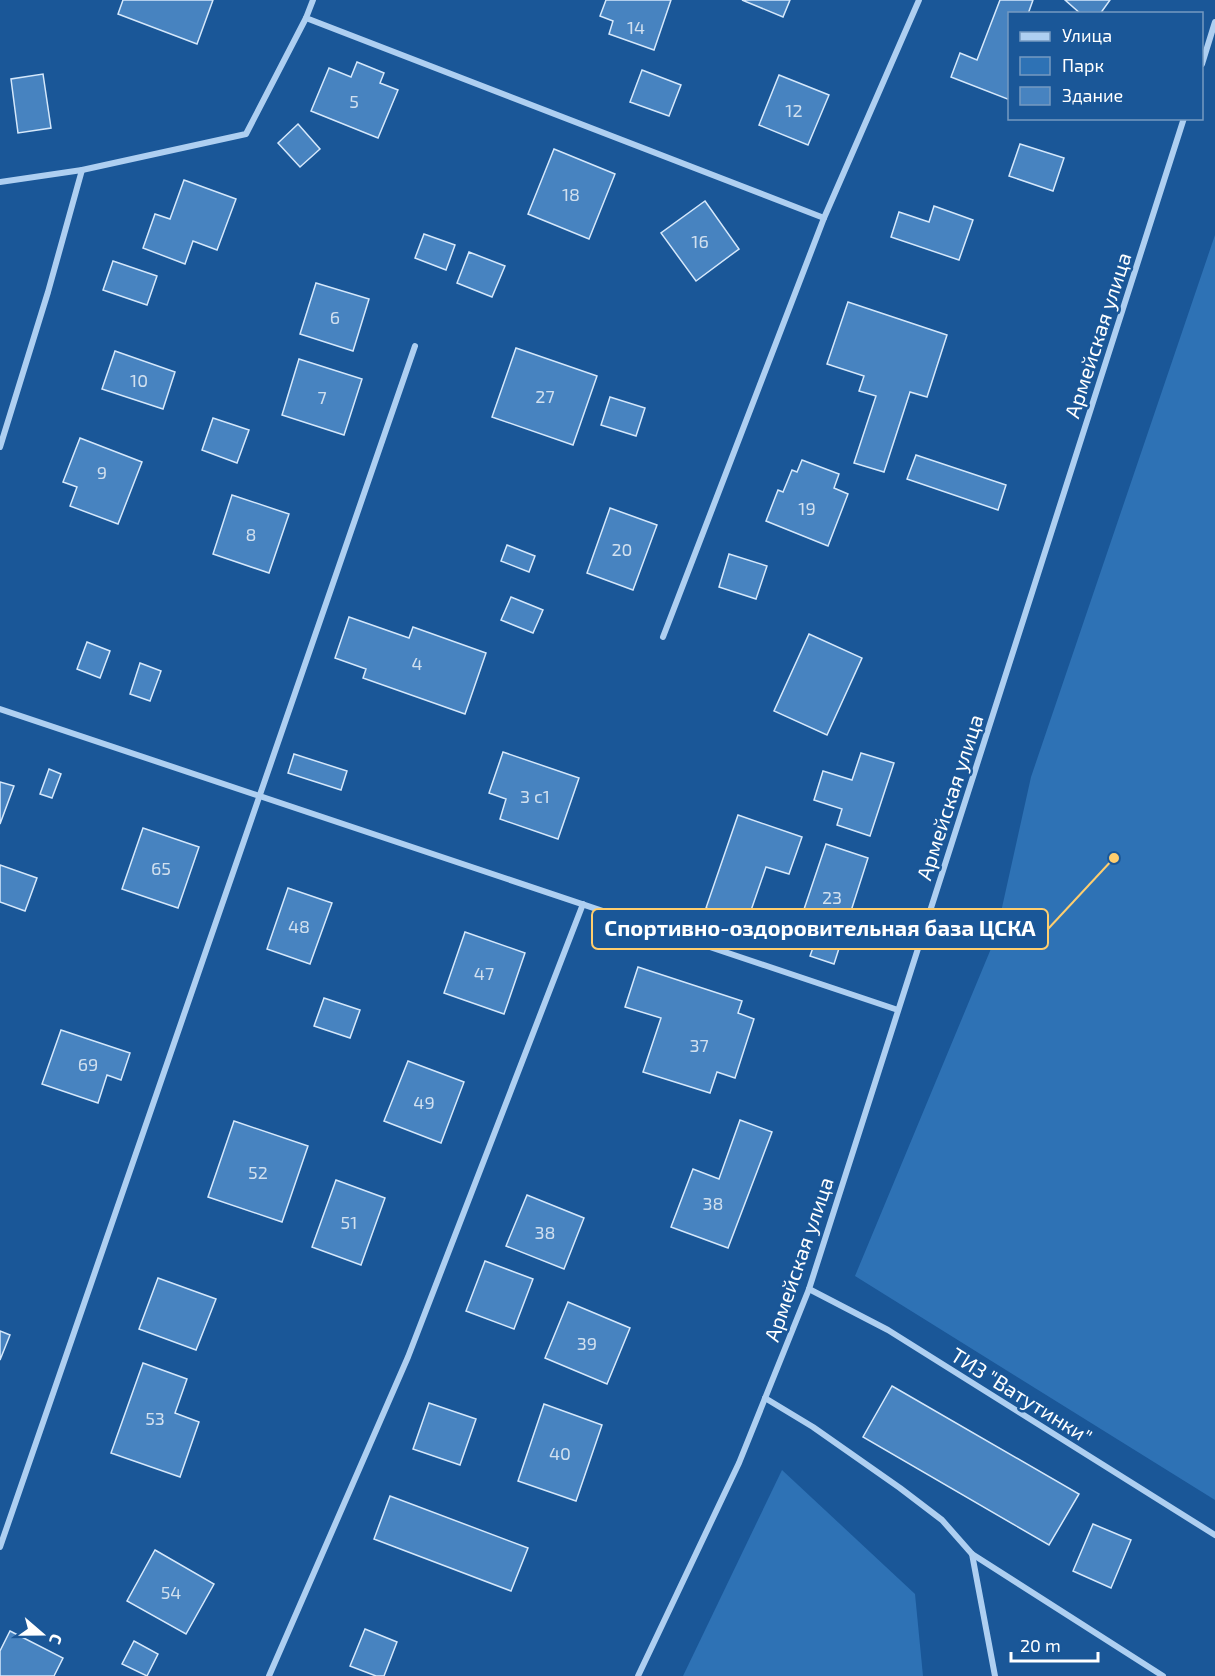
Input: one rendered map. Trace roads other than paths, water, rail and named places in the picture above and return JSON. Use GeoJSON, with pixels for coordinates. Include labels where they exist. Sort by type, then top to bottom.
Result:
{"type":"FeatureCollection","features":[{"type":"Feature","properties":{"kind":"street"},"geometry":{"type":"LineString","coordinates":[[0,182],[82,170],[246,134],[313,0]]}},
{"type":"Feature","properties":{"kind":"street"},"geometry":{"type":"LineString","coordinates":[[663,637],[824,218],[919,0]]}},
{"type":"Feature","properties":{"kind":"street"},"geometry":{"type":"LineString","coordinates":[[306,18],[824,218]]}},
{"type":"Feature","properties":{"kind":"street"},"geometry":{"type":"LineString","coordinates":[[1203,61],[1215,22]]}},
{"type":"Feature","properties":{"kind":"street","name":"Армейская улица"},"geometry":{"type":"LineString","coordinates":[[638,1676],[740,1463],[809,1289],[1183,120]]}},
{"type":"Feature","properties":{"kind":"street"},"geometry":{"type":"LineString","coordinates":[[0,447],[48,292],[82,170]]}},
{"type":"Feature","properties":{"kind":"street"},"geometry":{"type":"LineString","coordinates":[[0,1547],[415,346]]}},
{"type":"Feature","properties":{"kind":"street"},"geometry":{"type":"LineString","coordinates":[[0,709],[898,1010]]}},
{"type":"Feature","properties":{"kind":"street"},"geometry":{"type":"LineString","coordinates":[[269,1676],[408,1357],[583,904]]}},
{"type":"Feature","properties":{"kind":"street","name":"ТИЗ \"Ватутинки\""},"geometry":{"type":"LineString","coordinates":[[809,1289],[888,1330],[1215,1535]]}},
{"type":"Feature","properties":{"kind":"street"},"geometry":{"type":"LineString","coordinates":[[765,1398],[813,1427],[900,1488],[942,1520],[972,1554],[1163,1676]]}},
{"type":"Feature","properties":{"kind":"street"},"geometry":{"type":"LineString","coordinates":[[972,1554],[995,1676]]}},
{"type":"Feature","properties":{"kind":"place","name":"Спортивно-оздоровительная база ЦСКА"},"geometry":{"type":"Point","coordinates":[1114,858]}}]}
